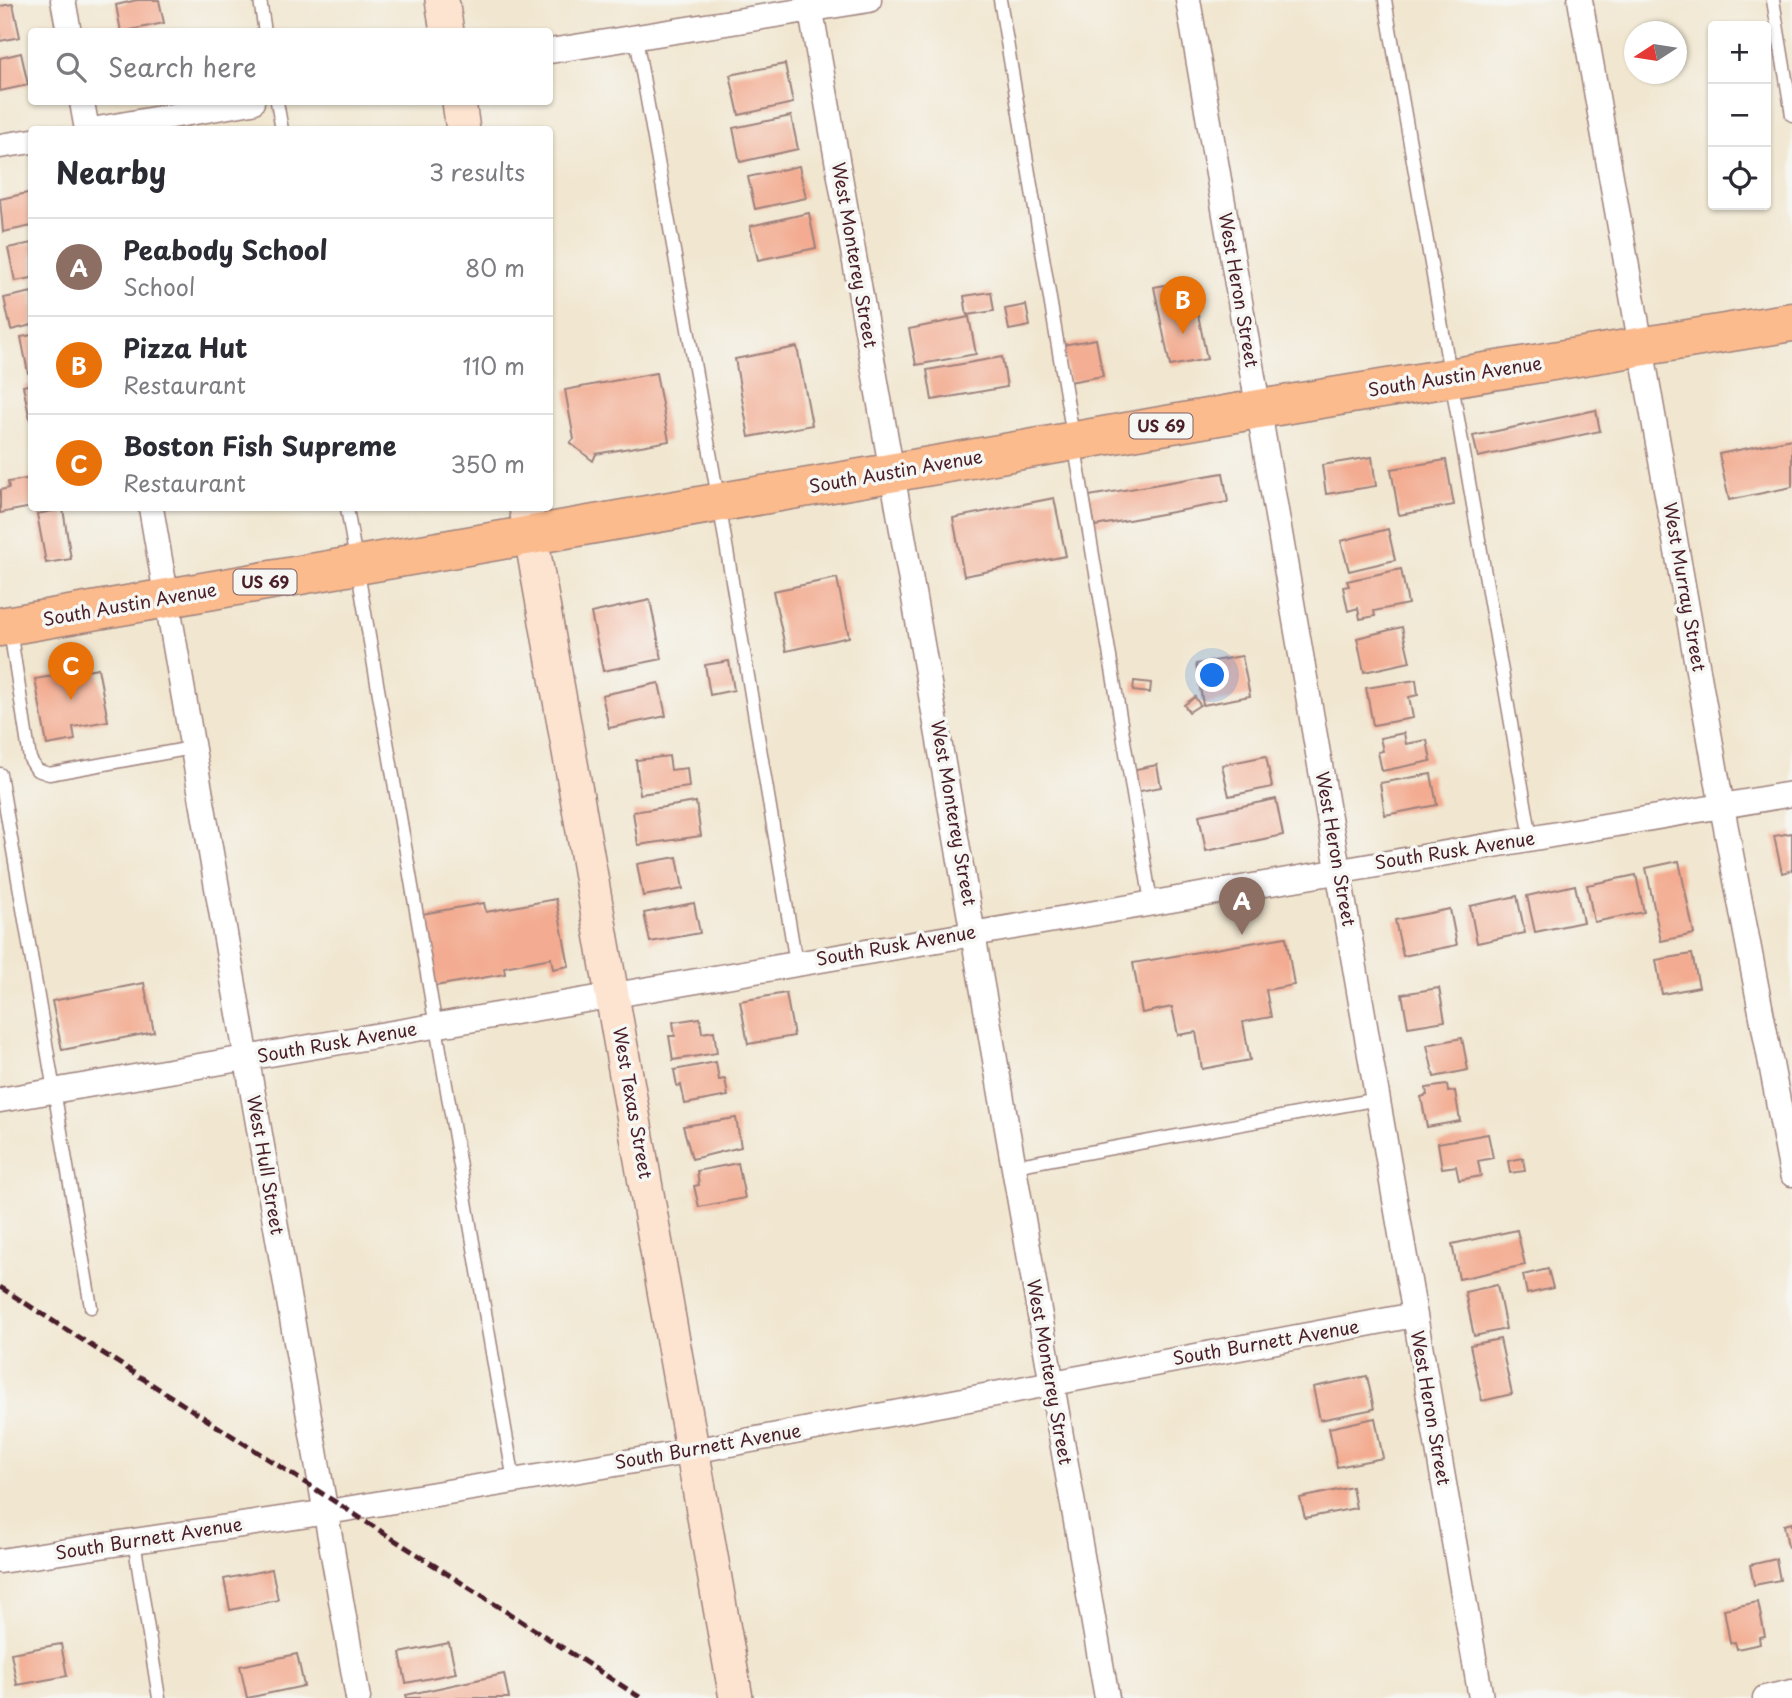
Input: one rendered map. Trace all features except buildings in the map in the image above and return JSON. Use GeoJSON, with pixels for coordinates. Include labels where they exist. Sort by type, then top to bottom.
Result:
{"type":"FeatureCollection","features":[{"type":"Feature","properties":{"kind":"highway","name":"South Austin Avenue"},"geometry":{"type":"LineString","coordinates":[[4,627],[357,566],[528,522],[719,503],[1259,409],[1792,322]]}},
{"type":"Feature","properties":{"kind":"street"},"geometry":{"type":"LineString","coordinates":[[63,0],[68,28]]}},
{"type":"Feature","properties":{"kind":"street"},"geometry":{"type":"LineString","coordinates":[[442,0],[446,28]]}},
{"type":"Feature","properties":{"kind":"street"},"geometry":{"type":"LineString","coordinates":[[553,51],[810,6],[869,0]]}},
{"type":"Feature","properties":{"kind":"street","name":"West Heron Street"},"geometry":{"type":"LineString","coordinates":[[1188,0],[1481,1698]]}},
{"type":"Feature","properties":{"kind":"street","name":"West Murray Street"},"geometry":{"type":"LineString","coordinates":[[1580,0],[1721,807],[1792,1174]]}},
{"type":"Feature","properties":{"kind":"street","name":"West Monterey Street"},"geometry":{"type":"LineString","coordinates":[[810,6],[1107,1698]]}},
{"type":"Feature","properties":{"kind":"street"},"geometry":{"type":"LineString","coordinates":[[83,105],[86,126]]}},
{"type":"Feature","properties":{"kind":"street"},"geometry":{"type":"LineString","coordinates":[[115,126],[235,105]]}},
{"type":"Feature","properties":{"kind":"street"},"geometry":{"type":"LineString","coordinates":[[459,105],[462,126]]}},
{"type":"Feature","properties":{"kind":"street"},"geometry":{"type":"LineString","coordinates":[[0,146],[28,142]]}},
{"type":"Feature","properties":{"kind":"street","name":"West Hull Street"},"geometry":{"type":"LineString","coordinates":[[151,511],[328,1512],[358,1698]]}},
{"type":"Feature","properties":{"kind":"street","name":"West Texas Street"},"geometry":{"type":"LineString","coordinates":[[528,522],[736,1698]]}},
{"type":"Feature","properties":{"kind":"street","name":"South Rusk Avenue"},"geometry":{"type":"LineString","coordinates":[[0,1100],[1792,794]]}},
{"type":"Feature","properties":{"kind":"street","name":"South Burnett Avenue"},"geometry":{"type":"LineString","coordinates":[[0,1561],[328,1512],[693,1451],[1414,1315]]}},
{"type":"Feature","properties":{"kind":"street"},"geometry":{"type":"LineString","coordinates":[[1765,1698],[1792,1692]]}},
{"type":"Feature","properties":{"kind":"lane"},"geometry":{"type":"LineString","coordinates":[[260,0],[264,28]]}},
{"type":"Feature","properties":{"kind":"lane"},"geometry":{"type":"LineString","coordinates":[[999,0],[1151,902]]}},
{"type":"Feature","properties":{"kind":"lane"},"geometry":{"type":"LineString","coordinates":[[1385,0],[1531,838]]}},
{"type":"Feature","properties":{"kind":"lane"},"geometry":{"type":"LineString","coordinates":[[1773,0],[1792,115]]}},
{"type":"Feature","properties":{"kind":"lane"},"geometry":{"type":"LineString","coordinates":[[636,38],[719,503],[796,963]]}},
{"type":"Feature","properties":{"kind":"lane"},"geometry":{"type":"LineString","coordinates":[[278,105],[281,126]]}},
{"type":"Feature","properties":{"kind":"lane"},"geometry":{"type":"LineString","coordinates":[[348,511],[514,1480]]}},
{"type":"Feature","properties":{"kind":"lane"},"geometry":{"type":"LineString","coordinates":[[4,627],[30,759],[37,770],[49,774],[192,748]]}},
{"type":"Feature","properties":{"kind":"lane"},"geometry":{"type":"LineString","coordinates":[[0,774],[91,1307]]}},
{"type":"Feature","properties":{"kind":"lane"},"geometry":{"type":"LineString","coordinates":[[1014,1166],[1378,1099]]}},
{"type":"Feature","properties":{"kind":"lane"},"geometry":{"type":"LineString","coordinates":[[134,1541],[159,1698]]}},
{"type":"Feature","properties":{"kind":"railway"},"geometry":{"type":"LineString","coordinates":[[0,1287],[641,1698]]}},
{"type":"Feature","properties":{"kind":"place","name":"Pizza Hut"},"geometry":{"type":"Point","coordinates":[1183,334]}},
{"type":"Feature","properties":{"kind":"place","name":"Boston Fish Supreme"},"geometry":{"type":"Point","coordinates":[71,700]}},
{"type":"Feature","properties":{"kind":"place","name":"Peabody School"},"geometry":{"type":"Point","coordinates":[1242,935]}}]}
